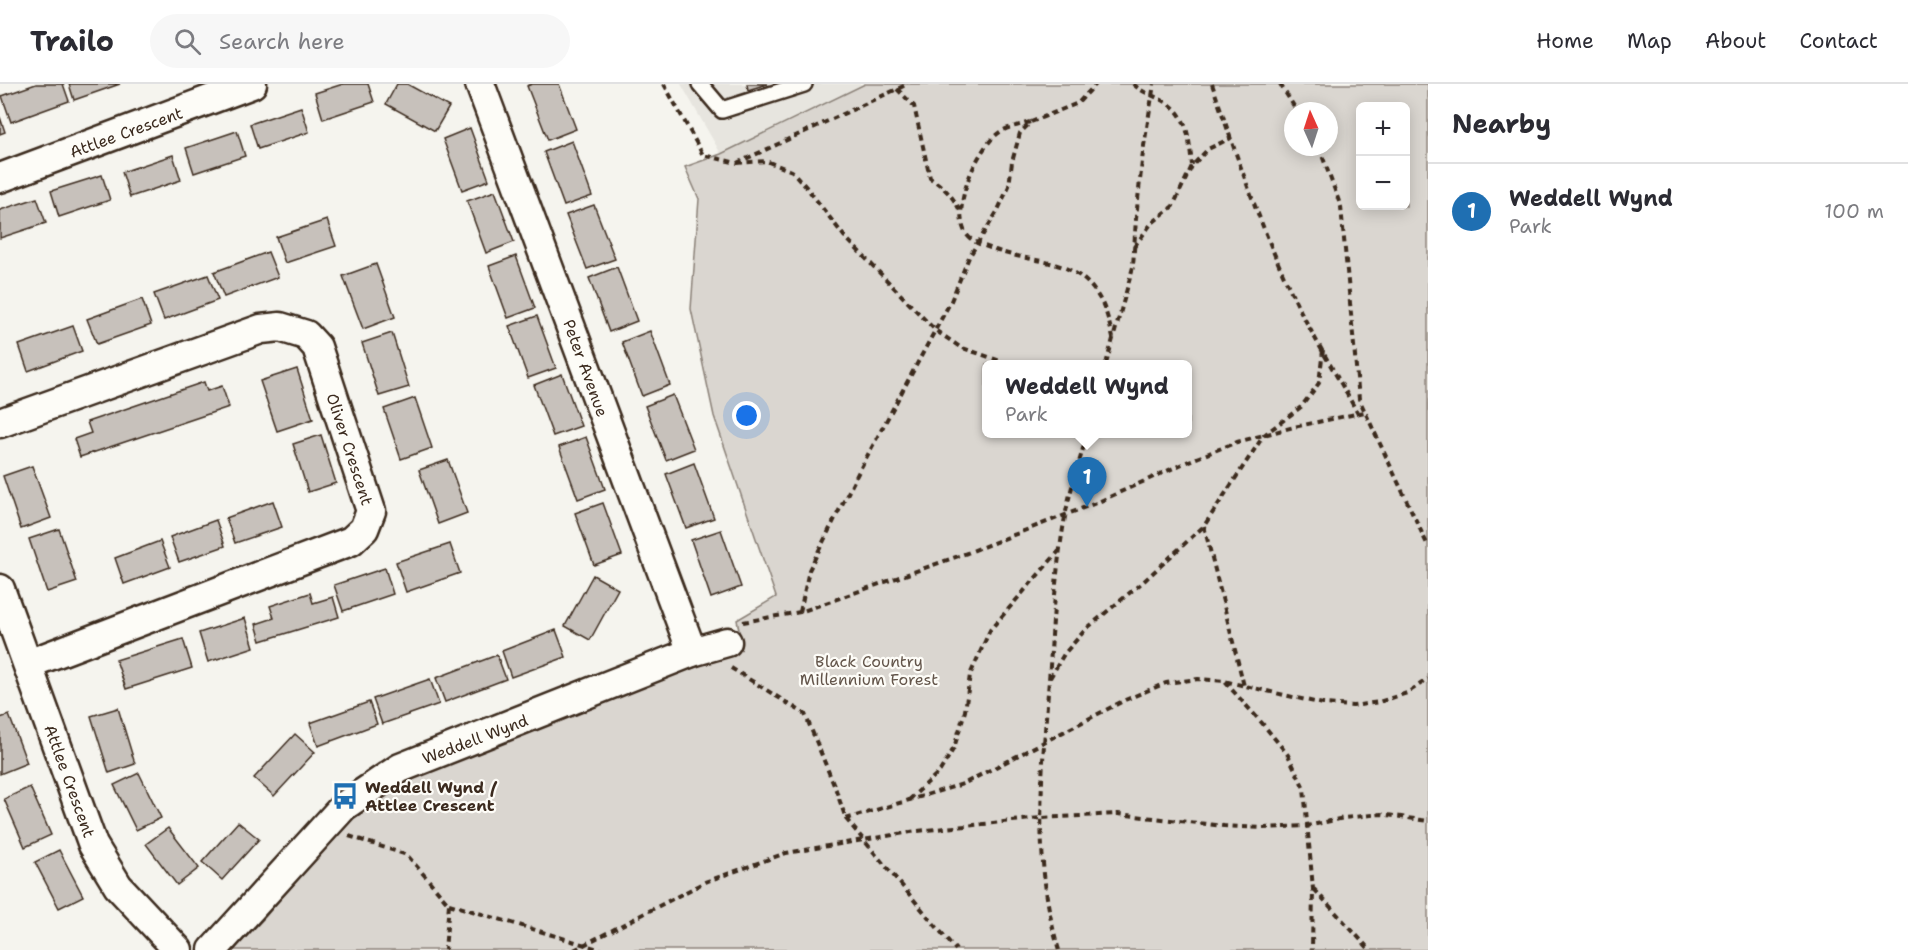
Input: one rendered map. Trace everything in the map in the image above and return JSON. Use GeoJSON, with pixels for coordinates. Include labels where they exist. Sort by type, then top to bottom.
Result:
{"type":"FeatureCollection","features":[{"type":"Feature","properties":{"kind":"street","name":"Attlee Crescent"},"geometry":{"type":"LineString","coordinates":[[0,178],[252,84]]}},
{"type":"Feature","properties":{"kind":"street","name":"Peter Avenue"},"geometry":{"type":"LineString","coordinates":[[480,84],[692,652]]}},
{"type":"Feature","properties":{"kind":"street","name":"Oliver Crescent"},"geometry":{"type":"LineString","coordinates":[[0,423],[261,328],[280,327],[306,335],[317,347],[371,511],[364,529],[351,541],[340,546],[28,664]]}},
{"type":"Feature","properties":{"kind":"street","name":"Attlee Crescent"},"geometry":{"type":"LineString","coordinates":[[0,589],[93,845],[118,886],[178,950]]}},
{"type":"Feature","properties":{"kind":"street","name":"Weddell Wynd"},"geometry":{"type":"LineString","coordinates":[[213,950],[344,806],[400,768],[692,652],[734,644]]}},
{"type":"Feature","properties":{"kind":"lane"},"geometry":{"type":"LineString","coordinates":[[700,84],[722,110],[804,84]]}},
{"type":"Feature","properties":{"kind":"path"},"geometry":{"type":"LineString","coordinates":[[664,84],[703,155],[737,163],[766,161],[792,171],[844,236],[935,330],[960,347],[997,360]]}},
{"type":"Feature","properties":{"kind":"path"},"geometry":{"type":"LineString","coordinates":[[737,163],[908,84]]}},
{"type":"Feature","properties":{"kind":"path"},"geometry":{"type":"LineString","coordinates":[[960,212],[970,175],[984,149],[1000,132],[1078,104],[1096,84]]}},
{"type":"Feature","properties":{"kind":"path"},"geometry":{"type":"LineString","coordinates":[[1133,84],[1140,91],[1167,103],[1180,114],[1188,132],[1192,166]]}},
{"type":"Feature","properties":{"kind":"path"},"geometry":{"type":"LineString","coordinates":[[1107,360],[1133,267],[1143,152],[1154,84]]}},
{"type":"Feature","properties":{"kind":"path"},"geometry":{"type":"LineString","coordinates":[[1212,84],[1276,255],[1300,310],[1358,414]]}},
{"type":"Feature","properties":{"kind":"path"},"geometry":{"type":"LineString","coordinates":[[1280,84],[1291,102]]}},
{"type":"Feature","properties":{"kind":"path"},"geometry":{"type":"LineString","coordinates":[[897,89],[914,106],[930,178],[940,184],[953,198],[960,212],[966,234],[977,243],[1004,253],[1072,269],[1089,283],[1102,304],[1113,338]]}},
{"type":"Feature","properties":{"kind":"path"},"geometry":{"type":"LineString","coordinates":[[800,612],[809,570],[858,473],[951,301],[969,256],[997,212],[1009,186],[1012,162],[1020,133],[1031,122]]}},
{"type":"Feature","properties":{"kind":"path"},"geometry":{"type":"LineString","coordinates":[[1134,248],[1152,224],[1173,206],[1192,166],[1208,149],[1231,138]]}},
{"type":"Feature","properties":{"kind":"path"},"geometry":{"type":"LineString","coordinates":[[1322,156],[1341,207],[1359,399],[1428,546]]}},
{"type":"Feature","properties":{"kind":"path"},"geometry":{"type":"LineString","coordinates":[[1049,679],[1064,654],[1086,629],[1144,581],[1204,526],[1264,435],[1301,407],[1319,383],[1323,350]]}},
{"type":"Feature","properties":{"kind":"path"},"geometry":{"type":"LineString","coordinates":[[956,950],[846,819],[805,714],[734,644],[800,612],[967,553],[1065,515],[1237,442],[1365,412]]}},
{"type":"Feature","properties":{"kind":"path"},"geometry":{"type":"LineString","coordinates":[[1059,950],[1046,894],[1041,818],[1043,742],[1060,550],[1065,515],[1086,438]]}},
{"type":"Feature","properties":{"kind":"path"},"geometry":{"type":"LineString","coordinates":[[1204,526],[1244,686]]}},
{"type":"Feature","properties":{"kind":"path"},"geometry":{"type":"LineString","coordinates":[[908,801],[940,771],[954,747],[965,711],[970,675],[990,630],[1060,550]]}},
{"type":"Feature","properties":{"kind":"path"},"geometry":{"type":"LineString","coordinates":[[846,819],[963,784],[1125,700],[1166,683],[1198,679],[1224,681],[1323,704],[1353,706],[1379,702],[1407,693],[1428,679]]}},
{"type":"Feature","properties":{"kind":"path"},"geometry":{"type":"LineString","coordinates":[[1224,681],[1288,755],[1304,788],[1313,889],[1312,950]]}},
{"type":"Feature","properties":{"kind":"path"},"geometry":{"type":"LineString","coordinates":[[574,950],[705,882],[786,853],[916,831],[1041,818],[1118,814],[1263,828],[1307,826],[1344,818],[1381,814],[1428,821]]}},
{"type":"Feature","properties":{"kind":"path"},"geometry":{"type":"LineString","coordinates":[[347,836],[407,855],[449,904],[602,950]]}},
{"type":"Feature","properties":{"kind":"path"},"geometry":{"type":"LineString","coordinates":[[1313,889],[1370,950]]}},
{"type":"Feature","properties":{"kind":"path"},"geometry":{"type":"LineString","coordinates":[[445,950],[449,904]]}},
{"type":"Feature","properties":{"kind":"shaded area"},"geometry":{"type":"Polygon","coordinates":[[[681,84],[865,84],[721,154],[681,84]]]}},
{"type":"Feature","properties":{"kind":"green space","name":"Black Country Millennium Forest"},"geometry":{"type":"Polygon","coordinates":[[[865,84],[1428,84],[1428,950],[234,950],[266,916],[320,850],[376,795],[442,761],[742,645],[737,620],[776,597],[714,416],[691,309],[699,199],[685,167],[721,154],[865,84]]]}},
{"type":"Feature","properties":{"kind":"building"},"geometry":{"type":"Polygon","coordinates":[[[36,84],[63,84],[69,101],[11,122],[2,96],[36,84]]]}},
{"type":"Feature","properties":{"kind":"building"},"geometry":{"type":"Polygon","coordinates":[[[69,84],[120,84],[74,100],[69,84]]]}},
{"type":"Feature","properties":{"kind":"building"},"geometry":{"type":"Polygon","coordinates":[[[343,84],[368,84],[374,102],[323,119],[315,93],[343,84]]]}},
{"type":"Feature","properties":{"kind":"building"},"geometry":{"type":"Polygon","coordinates":[[[397,84],[407,84],[449,107],[435,131],[386,104],[397,84]]]}},
{"type":"Feature","properties":{"kind":"building"},"geometry":{"type":"Polygon","coordinates":[[[559,84],[576,129],[548,140],[527,86],[559,84]]]}},
{"type":"Feature","properties":{"kind":"building"},"geometry":{"type":"Polygon","coordinates":[[[747,84],[767,84],[748,90],[747,84]]]}},
{"type":"Feature","properties":{"kind":"building"},"geometry":{"type":"Polygon","coordinates":[[[301,107],[309,132],[258,149],[250,124],[301,107]]]}},
{"type":"Feature","properties":{"kind":"building"},"geometry":{"type":"Polygon","coordinates":[[[0,117],[5,132],[0,134],[0,117]]]}},
{"type":"Feature","properties":{"kind":"building"},"geometry":{"type":"Polygon","coordinates":[[[470,128],[489,180],[462,190],[443,139],[470,128]]]}},
{"type":"Feature","properties":{"kind":"building"},"geometry":{"type":"Polygon","coordinates":[[[237,131],[245,156],[194,173],[186,148],[237,131]]]}},
{"type":"Feature","properties":{"kind":"building"},"geometry":{"type":"Polygon","coordinates":[[[572,141],[592,196],[564,206],[544,152],[572,141]]]}},
{"type":"Feature","properties":{"kind":"building"},"geometry":{"type":"Polygon","coordinates":[[[173,155],[181,180],[130,197],[122,172],[173,155]]]}},
{"type":"Feature","properties":{"kind":"building"},"geometry":{"type":"Polygon","coordinates":[[[102,175],[110,200],[59,217],[51,191],[102,175]]]}},
{"type":"Feature","properties":{"kind":"building"},"geometry":{"type":"Polygon","coordinates":[[[495,191],[514,242],[486,253],[467,201],[495,191]]]}},
{"type":"Feature","properties":{"kind":"building"},"geometry":{"type":"Polygon","coordinates":[[[37,198],[46,223],[0,238],[0,210],[37,198]]]}},
{"type":"Feature","properties":{"kind":"building"},"geometry":{"type":"Polygon","coordinates":[[[594,205],[615,259],[587,269],[566,215],[594,205]]]}},
{"type":"Feature","properties":{"kind":"building"},"geometry":{"type":"Polygon","coordinates":[[[327,220],[336,246],[285,263],[276,237],[327,220]]]}},
{"type":"Feature","properties":{"kind":"building"},"geometry":{"type":"Polygon","coordinates":[[[268,252],[278,277],[224,297],[214,272],[268,252]]]}},
{"type":"Feature","properties":{"kind":"building"},"geometry":{"type":"Polygon","coordinates":[[[516,256],[535,308],[508,318],[489,266],[516,256]]]}},
{"type":"Feature","properties":{"kind":"building"},"geometry":{"type":"Polygon","coordinates":[[[376,264],[395,317],[363,329],[343,276],[376,264]]]}},
{"type":"Feature","properties":{"kind":"building"},"geometry":{"type":"Polygon","coordinates":[[[617,267],[637,321],[609,332],[589,278],[617,267]]]}},
{"type":"Feature","properties":{"kind":"building"},"geometry":{"type":"Polygon","coordinates":[[[208,275],[218,300],[164,320],[154,294],[208,275]]]}},
{"type":"Feature","properties":{"kind":"building"},"geometry":{"type":"Polygon","coordinates":[[[142,299],[151,325],[97,344],[87,319],[142,299]]]}},
{"type":"Feature","properties":{"kind":"building"},"geometry":{"type":"Polygon","coordinates":[[[537,316],[556,368],[528,378],[509,326],[537,316]]]}},
{"type":"Feature","properties":{"kind":"building"},"geometry":{"type":"Polygon","coordinates":[[[73,326],[82,351],[28,371],[19,345],[73,326]]]}},
{"type":"Feature","properties":{"kind":"building"},"geometry":{"type":"Polygon","coordinates":[[[650,331],[670,385],[642,396],[622,342],[650,331]]]}},
{"type":"Feature","properties":{"kind":"building"},"geometry":{"type":"Polygon","coordinates":[[[392,333],[409,387],[379,396],[362,343],[392,333]]]}},
{"type":"Feature","properties":{"kind":"building"},"geometry":{"type":"Polygon","coordinates":[[[297,369],[313,419],[277,431],[260,381],[297,369]]]}},
{"type":"Feature","properties":{"kind":"building"},"geometry":{"type":"Polygon","coordinates":[[[562,374],[581,426],[553,436],[534,385],[562,374]]]}},
{"type":"Feature","properties":{"kind":"building"},"geometry":{"type":"Polygon","coordinates":[[[204,382],[207,391],[222,386],[229,407],[80,457],[74,439],[91,433],[87,422],[204,382]]]}},
{"type":"Feature","properties":{"kind":"building"},"geometry":{"type":"Polygon","coordinates":[[[673,395],[694,449],[666,460],[645,406],[673,395]]]}},
{"type":"Feature","properties":{"kind":"building"},"geometry":{"type":"Polygon","coordinates":[[[415,398],[432,448],[401,459],[384,409],[415,398]]]}},
{"type":"Feature","properties":{"kind":"building"},"geometry":{"type":"Polygon","coordinates":[[[321,435],[336,483],[308,492],[293,444],[321,435]]]}},
{"type":"Feature","properties":{"kind":"building"},"geometry":{"type":"Polygon","coordinates":[[[586,437],[605,489],[578,499],[559,447],[586,437]]]}},
{"type":"Feature","properties":{"kind":"building"},"geometry":{"type":"Polygon","coordinates":[[[448,460],[467,513],[438,524],[419,470],[448,460]]]}},
{"type":"Feature","properties":{"kind":"building"},"geometry":{"type":"Polygon","coordinates":[[[694,463],[714,518],[686,528],[666,474],[694,463]]]}},
{"type":"Feature","properties":{"kind":"building"},"geometry":{"type":"Polygon","coordinates":[[[32,466],[51,518],[21,529],[3,476],[32,466]]]}},
{"type":"Feature","properties":{"kind":"building"},"geometry":{"type":"Polygon","coordinates":[[[273,501],[282,527],[235,543],[226,518],[273,501]]]}},
{"type":"Feature","properties":{"kind":"building"},"geometry":{"type":"Polygon","coordinates":[[[603,503],[622,555],[594,565],[575,513],[603,503]]]}},
{"type":"Feature","properties":{"kind":"building"},"geometry":{"type":"Polygon","coordinates":[[[216,520],[225,546],[179,562],[170,537],[216,520]]]}},
{"type":"Feature","properties":{"kind":"building"},"geometry":{"type":"Polygon","coordinates":[[[59,529],[77,582],[47,592],[29,539],[59,529]]]}},
{"type":"Feature","properties":{"kind":"building"},"geometry":{"type":"Polygon","coordinates":[[[721,530],[741,587],[711,598],[691,540],[721,530]]]}},
{"type":"Feature","properties":{"kind":"building"},"geometry":{"type":"Polygon","coordinates":[[[160,541],[170,567],[124,584],[115,558],[160,541]]]}},
{"type":"Feature","properties":{"kind":"building"},"geometry":{"type":"Polygon","coordinates":[[[450,544],[460,573],[406,592],[396,562],[450,544]]]}},
{"type":"Feature","properties":{"kind":"building"},"geometry":{"type":"Polygon","coordinates":[[[385,568],[393,594],[343,611],[334,585],[385,568]]]}},
{"type":"Feature","properties":{"kind":"building"},"geometry":{"type":"Polygon","coordinates":[[[593,575],[618,589],[590,640],[565,626],[593,575]]]}},
{"type":"Feature","properties":{"kind":"building"},"geometry":{"type":"Polygon","coordinates":[[[310,593],[313,603],[333,597],[339,617],[261,641],[256,624],[274,618],[270,606],[310,593]]]}},
{"type":"Feature","properties":{"kind":"building"},"geometry":{"type":"Polygon","coordinates":[[[245,618],[254,647],[208,662],[199,633],[245,618]]]}},
{"type":"Feature","properties":{"kind":"building"},"geometry":{"type":"Polygon","coordinates":[[[556,630],[566,657],[511,677],[502,651],[556,630]]]}},
{"type":"Feature","properties":{"kind":"building"},"geometry":{"type":"Polygon","coordinates":[[[183,639],[192,668],[126,689],[116,660],[183,639]]]}},
{"type":"Feature","properties":{"kind":"building"},"geometry":{"type":"Polygon","coordinates":[[[497,655],[506,679],[445,702],[436,678],[497,655]]]}},
{"type":"Feature","properties":{"kind":"building"},"geometry":{"type":"Polygon","coordinates":[[[430,679],[439,704],[382,724],[373,699],[430,679]]]}},
{"type":"Feature","properties":{"kind":"building"},"geometry":{"type":"Polygon","coordinates":[[[369,702],[377,724],[318,746],[310,723],[369,702]]]}},
{"type":"Feature","properties":{"kind":"building"},"geometry":{"type":"Polygon","coordinates":[[[118,708],[135,764],[109,773],[91,716],[118,708]]]}},
{"type":"Feature","properties":{"kind":"building"},"geometry":{"type":"Polygon","coordinates":[[[9,715],[27,763],[0,774],[0,718],[9,715]]]}},
{"type":"Feature","properties":{"kind":"building"},"geometry":{"type":"Polygon","coordinates":[[[295,734],[315,752],[274,796],[254,778],[295,734]]]}},
{"type":"Feature","properties":{"kind":"building"},"geometry":{"type":"Polygon","coordinates":[[[139,773],[161,818],[136,830],[114,785],[139,773]]]}},
{"type":"Feature","properties":{"kind":"building"},"geometry":{"type":"Polygon","coordinates":[[[30,787],[51,835],[25,847],[4,799],[30,787]]]}},
{"type":"Feature","properties":{"kind":"building"},"geometry":{"type":"Polygon","coordinates":[[[238,822],[259,839],[222,880],[202,862],[238,822]]]}},
{"type":"Feature","properties":{"kind":"building"},"geometry":{"type":"Polygon","coordinates":[[[168,828],[199,868],[177,885],[146,844],[168,828]]]}},
{"type":"Feature","properties":{"kind":"building"},"geometry":{"type":"Polygon","coordinates":[[[59,850],[83,896],[59,908],[35,862],[59,850]]]}},
{"type":"Feature","properties":{"kind":"place","name":"Weddell Wynd"},"geometry":{"type":"Point","coordinates":[1087,507]}},
{"type":"Feature","properties":{"kind":"place","name":"Weddell Wynd / Attlee Crescent"},"geometry":{"type":"Point","coordinates":[345,796]}}]}
